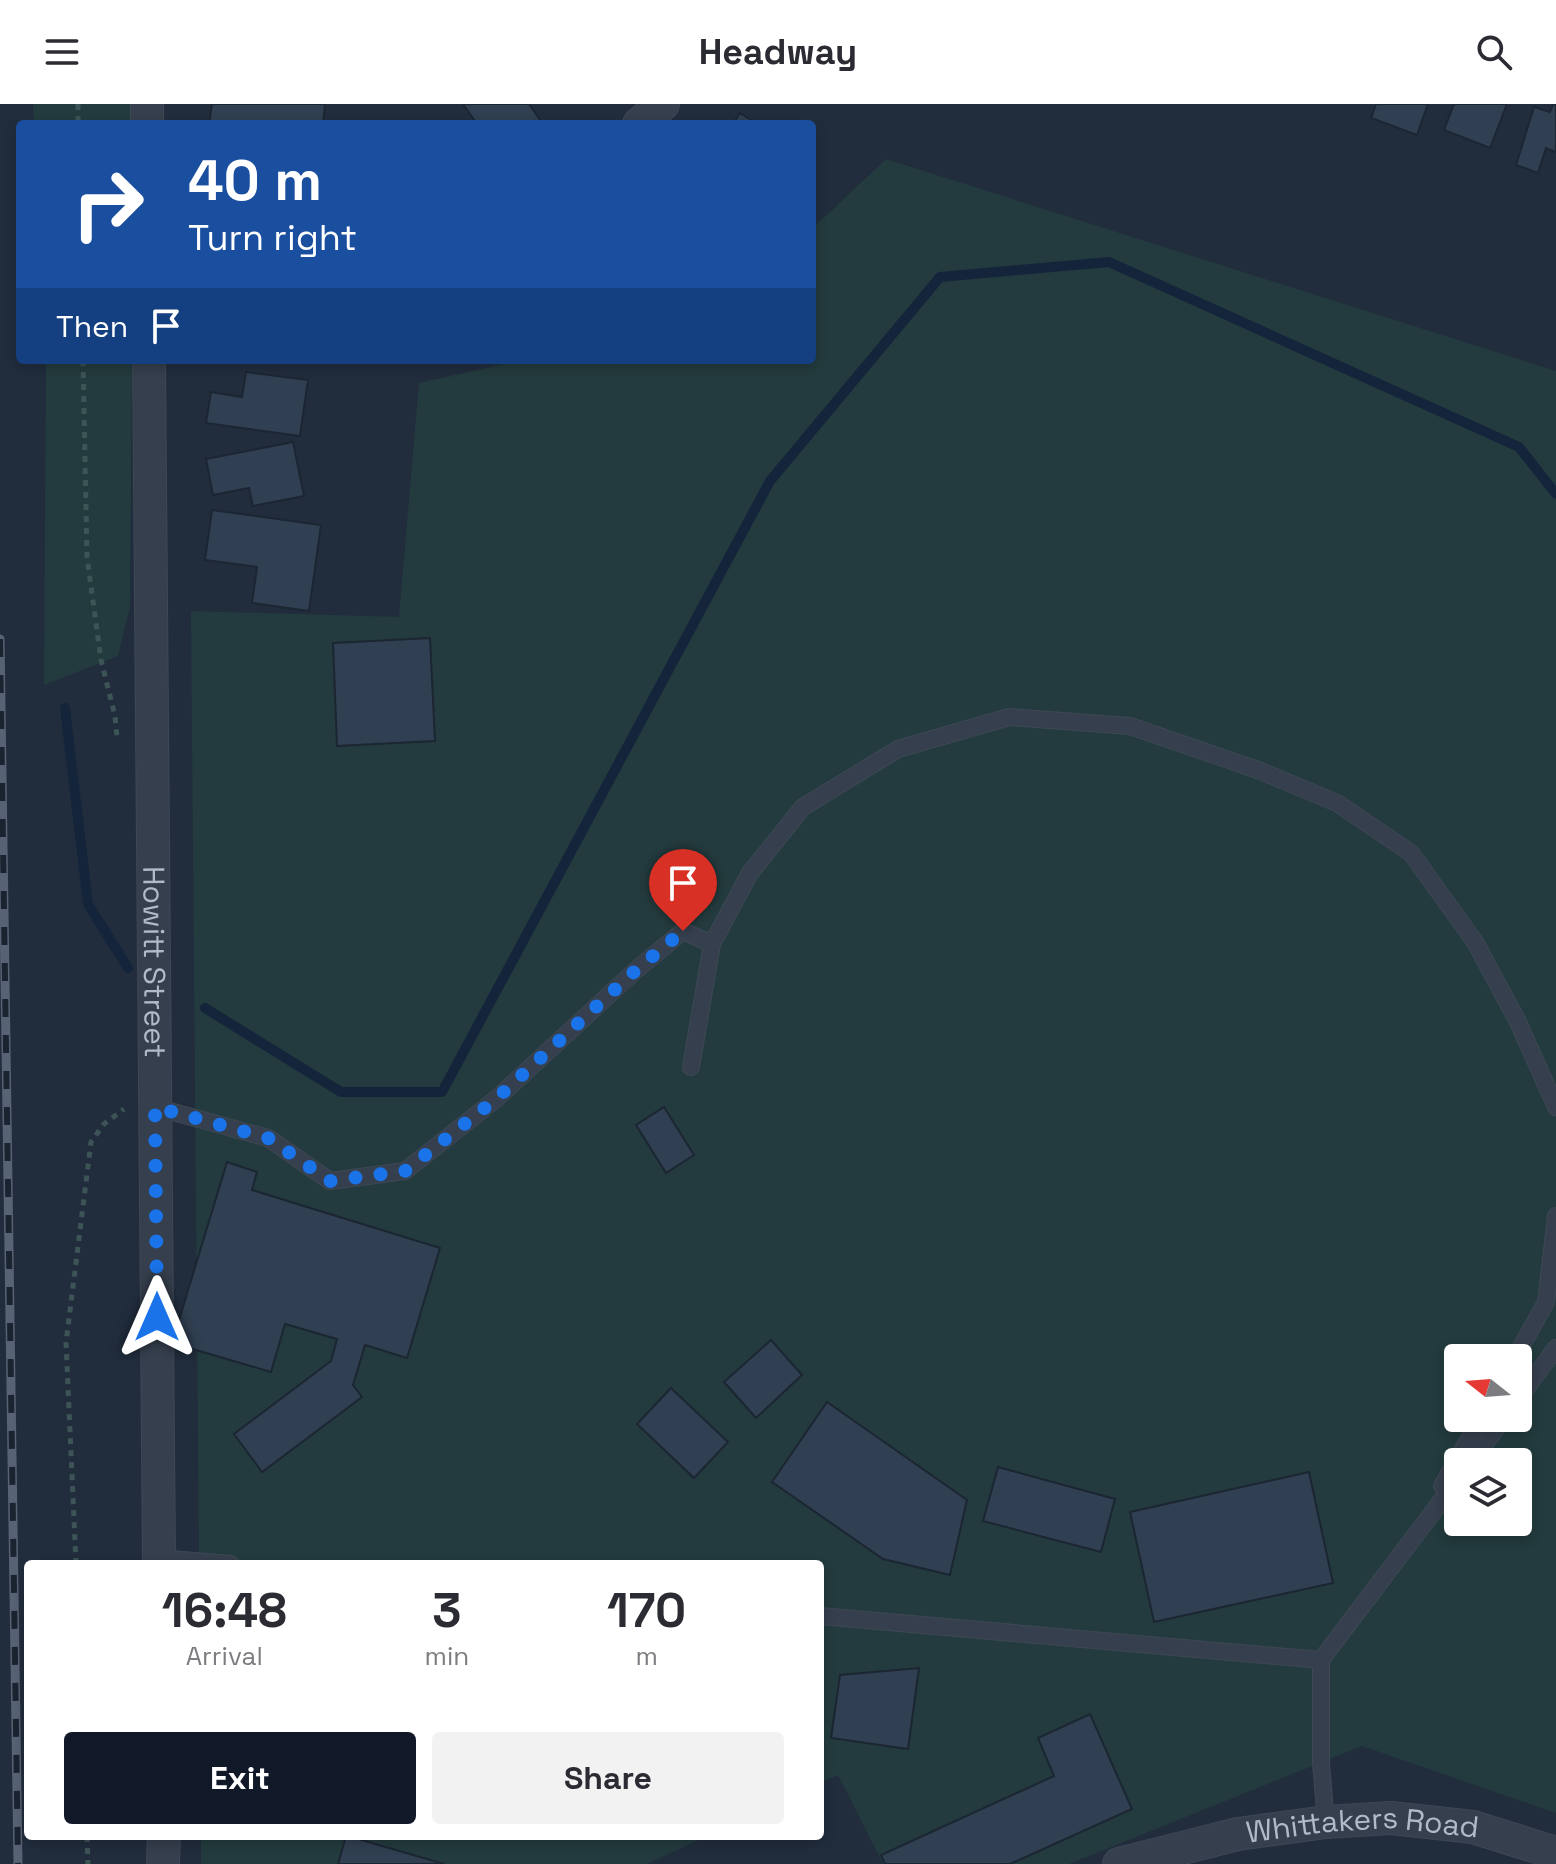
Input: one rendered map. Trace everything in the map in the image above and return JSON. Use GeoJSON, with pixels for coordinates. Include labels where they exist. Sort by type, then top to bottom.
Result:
{"type":"FeatureCollection","features":[{"type":"Feature","properties":{"kind":"street"},"geometry":{"type":"LineString","coordinates":[[644,120],[663,104]]}},
{"type":"Feature","properties":{"kind":"street","name":"Howitt Street"},"geometry":{"type":"LineString","coordinates":[[149,364],[141,1107],[159,1560]]}},
{"type":"Feature","properties":{"kind":"street","name":"Whittakers Road"},"geometry":{"type":"LineString","coordinates":[[1119,1864],[1238,1834],[1326,1822],[1391,1818],[1473,1827],[1556,1853]]}},
{"type":"Feature","properties":{"kind":"street"},"geometry":{"type":"LineString","coordinates":[[165,1840],[165,1864]]}},
{"type":"Feature","properties":{"kind":"lane"},"geometry":{"type":"LineString","coordinates":[[691,1067],[712,944],[750,873],[803,807],[898,749],[1009,717],[1130,726],[1258,770],[1337,803],[1411,853],[1475,942],[1517,1020],[1556,1107]]}},
{"type":"Feature","properties":{"kind":"lane"},"geometry":{"type":"LineString","coordinates":[[141,1107],[268,1138],[330,1181],[405,1171],[496,1099],[683,931],[712,944]]}},
{"type":"Feature","properties":{"kind":"lane"},"geometry":{"type":"LineString","coordinates":[[1523,1344],[1546,1302],[1556,1216]]}},
{"type":"Feature","properties":{"kind":"lane"},"geometry":{"type":"LineString","coordinates":[[1532,1380],[1556,1348]]}},
{"type":"Feature","properties":{"kind":"lane"},"geometry":{"type":"LineString","coordinates":[[1406,1548],[1473,1432]]}},
{"type":"Feature","properties":{"kind":"lane"},"geometry":{"type":"LineString","coordinates":[[1326,1822],[1321,1763],[1321,1660],[1444,1498]]}},
{"type":"Feature","properties":{"kind":"lane"},"geometry":{"type":"LineString","coordinates":[[824,1616],[1321,1660]]}},
{"type":"Feature","properties":{"kind":"path"},"geometry":{"type":"LineString","coordinates":[[83,364],[87,557],[101,660],[115,716],[118,746]]}},
{"type":"Feature","properties":{"kind":"path"},"geometry":{"type":"LineString","coordinates":[[76,1560],[66,1343],[91,1142],[104,1124],[141,1107]]}},
{"type":"Feature","properties":{"kind":"path"},"geometry":{"type":"LineString","coordinates":[[87,1840],[88,1864]]}},
{"type":"Feature","properties":{"kind":"green space"},"geometry":{"type":"Polygon","coordinates":[[[33,104],[134,104],[134,120],[34,120],[33,104]]]}},
{"type":"Feature","properties":{"kind":"green space"},"geometry":{"type":"Polygon","coordinates":[[[886,159],[1556,371],[1556,1813],[1362,1746],[1069,1864],[883,1864],[838,1775],[824,1781],[824,1560],[199,1560],[191,611],[399,617],[419,383],[504,364],[816,364],[816,225],[886,159]]]}},
{"type":"Feature","properties":{"kind":"green space"},"geometry":{"type":"Polygon","coordinates":[[[46,364],[132,364],[130,607],[118,656],[44,685],[46,364]]]}},
{"type":"Feature","properties":{"kind":"green space"},"geometry":{"type":"Polygon","coordinates":[[[201,1840],[698,1840],[647,1864],[201,1864],[201,1840]]]}},
{"type":"Feature","properties":{"kind":"building"},"geometry":{"type":"Polygon","coordinates":[[[212,104],[325,104],[323,120],[210,120],[212,104]]]}},
{"type":"Feature","properties":{"kind":"building"},"geometry":{"type":"Polygon","coordinates":[[[463,104],[529,104],[540,120],[474,120],[463,104]]]}},
{"type":"Feature","properties":{"kind":"building"},"geometry":{"type":"Polygon","coordinates":[[[1376,104],[1428,104],[1417,135],[1371,118],[1376,104]]]}},
{"type":"Feature","properties":{"kind":"building"},"geometry":{"type":"Polygon","coordinates":[[[1454,104],[1507,104],[1490,148],[1444,130],[1454,104]]]}},
{"type":"Feature","properties":{"kind":"building"},"geometry":{"type":"Polygon","coordinates":[[[1556,104],[1556,152],[1546,148],[1538,173],[1516,165],[1534,107],[1550,112],[1556,104]]]}},
{"type":"Feature","properties":{"kind":"building"},"geometry":{"type":"Polygon","coordinates":[[[740,113],[751,120],[736,120],[740,113]]]}},
{"type":"Feature","properties":{"kind":"building"},"geometry":{"type":"Polygon","coordinates":[[[246,372],[308,380],[300,436],[206,423],[211,392],[242,397],[246,372]]]}},
{"type":"Feature","properties":{"kind":"building"},"geometry":{"type":"Polygon","coordinates":[[[293,442],[304,496],[253,506],[249,488],[213,495],[206,459],[293,442]]]}},
{"type":"Feature","properties":{"kind":"building"},"geometry":{"type":"Polygon","coordinates":[[[212,510],[321,525],[309,611],[252,603],[257,567],[205,560],[212,510]]]}},
{"type":"Feature","properties":{"kind":"building"},"geometry":{"type":"Polygon","coordinates":[[[430,638],[435,741],[337,746],[333,643],[430,638]]]}},
{"type":"Feature","properties":{"kind":"building"},"geometry":{"type":"Polygon","coordinates":[[[664,1107],[694,1155],[666,1173],[636,1125],[664,1107]]]}},
{"type":"Feature","properties":{"kind":"building"},"geometry":{"type":"Polygon","coordinates":[[[227,1162],[257,1172],[252,1190],[440,1248],[407,1358],[365,1345],[353,1385],[362,1397],[262,1472],[234,1434],[331,1361],[337,1339],[285,1324],[271,1372],[172,1343],[227,1162]]]}},
{"type":"Feature","properties":{"kind":"building"},"geometry":{"type":"Polygon","coordinates":[[[771,1340],[802,1375],[756,1418],[724,1382],[771,1340]]]}},
{"type":"Feature","properties":{"kind":"building"},"geometry":{"type":"Polygon","coordinates":[[[671,1388],[728,1442],[694,1478],[637,1424],[671,1388]]]}},
{"type":"Feature","properties":{"kind":"building"},"geometry":{"type":"Polygon","coordinates":[[[827,1402],[967,1500],[950,1575],[883,1559],[772,1482],[827,1402]]]}},
{"type":"Feature","properties":{"kind":"building"},"geometry":{"type":"Polygon","coordinates":[[[998,1467],[1115,1499],[1101,1552],[983,1521],[998,1467]]]}},
{"type":"Feature","properties":{"kind":"building"},"geometry":{"type":"Polygon","coordinates":[[[1309,1472],[1333,1583],[1154,1622],[1130,1512],[1309,1472]]]}},
{"type":"Feature","properties":{"kind":"building"},"geometry":{"type":"Polygon","coordinates":[[[919,1668],[908,1749],[831,1738],[840,1675],[919,1668]]]}},
{"type":"Feature","properties":{"kind":"building"},"geometry":{"type":"Polygon","coordinates":[[[1090,1714],[1132,1809],[1010,1864],[885,1864],[881,1855],[1054,1776],[1038,1738],[1090,1714]]]}},
{"type":"Feature","properties":{"kind":"building"},"geometry":{"type":"Polygon","coordinates":[[[345,1840],[362,1840],[444,1864],[338,1864],[345,1840]]]}},
{"type":"Feature","properties":{"kind":"waterway"},"geometry":{"type":"LineString","coordinates":[[205,1008],[341,1092],[442,1092],[770,481],[940,277],[1109,262],[1519,447],[1556,494]]}},
{"type":"Feature","properties":{"kind":"waterway"},"geometry":{"type":"LineString","coordinates":[[65,708],[88,904],[128,968]]}},
{"type":"Feature","properties":{"kind":"railway"},"geometry":{"type":"LineString","coordinates":[[0,639],[18,1864]]}},
{"type":"Feature","properties":{"kind":"route"},"geometry":{"type":"LineString","coordinates":[[157,1317],[155,1107],[268,1138],[330,1181],[405,1171],[496,1099],[683,931]]}}]}
